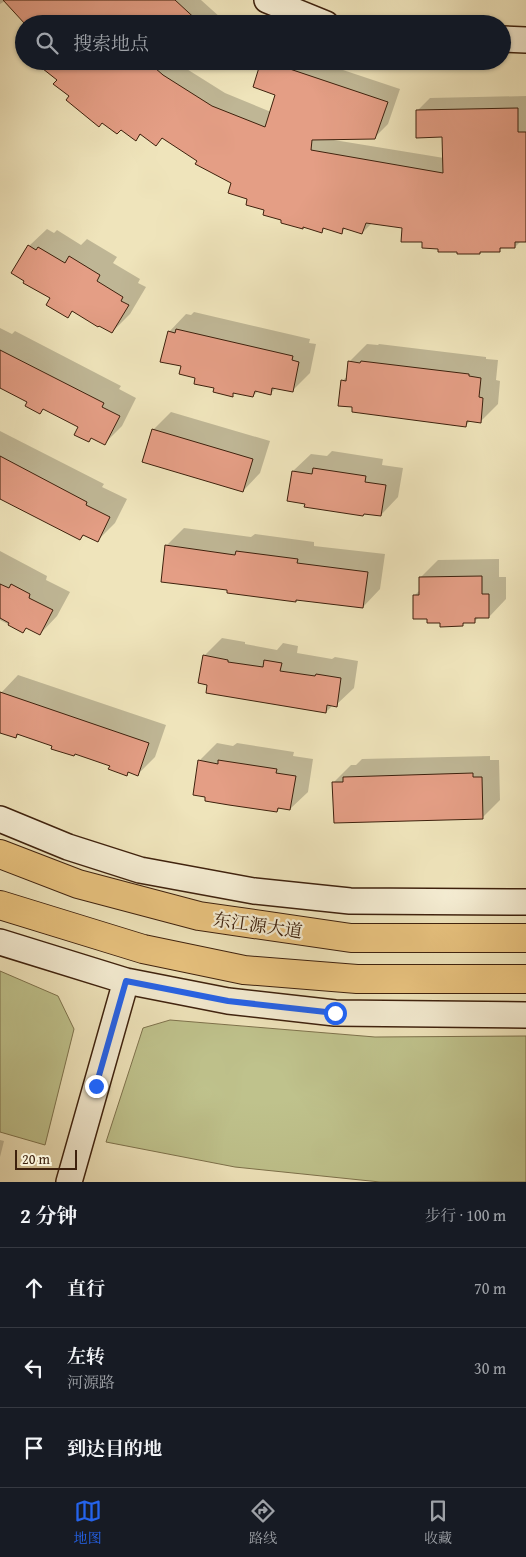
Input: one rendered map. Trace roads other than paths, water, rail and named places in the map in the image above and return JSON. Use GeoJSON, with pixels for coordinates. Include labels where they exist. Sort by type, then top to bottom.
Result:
{"type":"FeatureCollection","features":[{"type":"Feature","properties":{"kind":"main road","name":"东江源大道"},"geometry":{"type":"LineString","coordinates":[[0,854],[78,884],[198,916],[351,938],[526,938]]}},
{"type":"Feature","properties":{"kind":"main road"},"geometry":{"type":"LineString","coordinates":[[0,905],[143,949],[244,970],[357,979],[526,979]]}},
{"type":"Feature","properties":{"kind":"street"},"geometry":{"type":"LineString","coordinates":[[267,0],[304,15]]}},
{"type":"Feature","properties":{"kind":"street"},"geometry":{"type":"LineString","coordinates":[[511,40],[526,40]]}},
{"type":"Feature","properties":{"kind":"street"},"geometry":{"type":"LineString","coordinates":[[0,819],[68,847],[140,870],[254,891],[350,901],[526,902]]}},
{"type":"Feature","properties":{"kind":"street"},"geometry":{"type":"LineString","coordinates":[[0,942],[126,981],[228,1001],[335,1013],[526,1015]]}},
{"type":"Feature","properties":{"kind":"street"},"geometry":{"type":"LineString","coordinates":[[70,1182],[126,981]]}}]}
